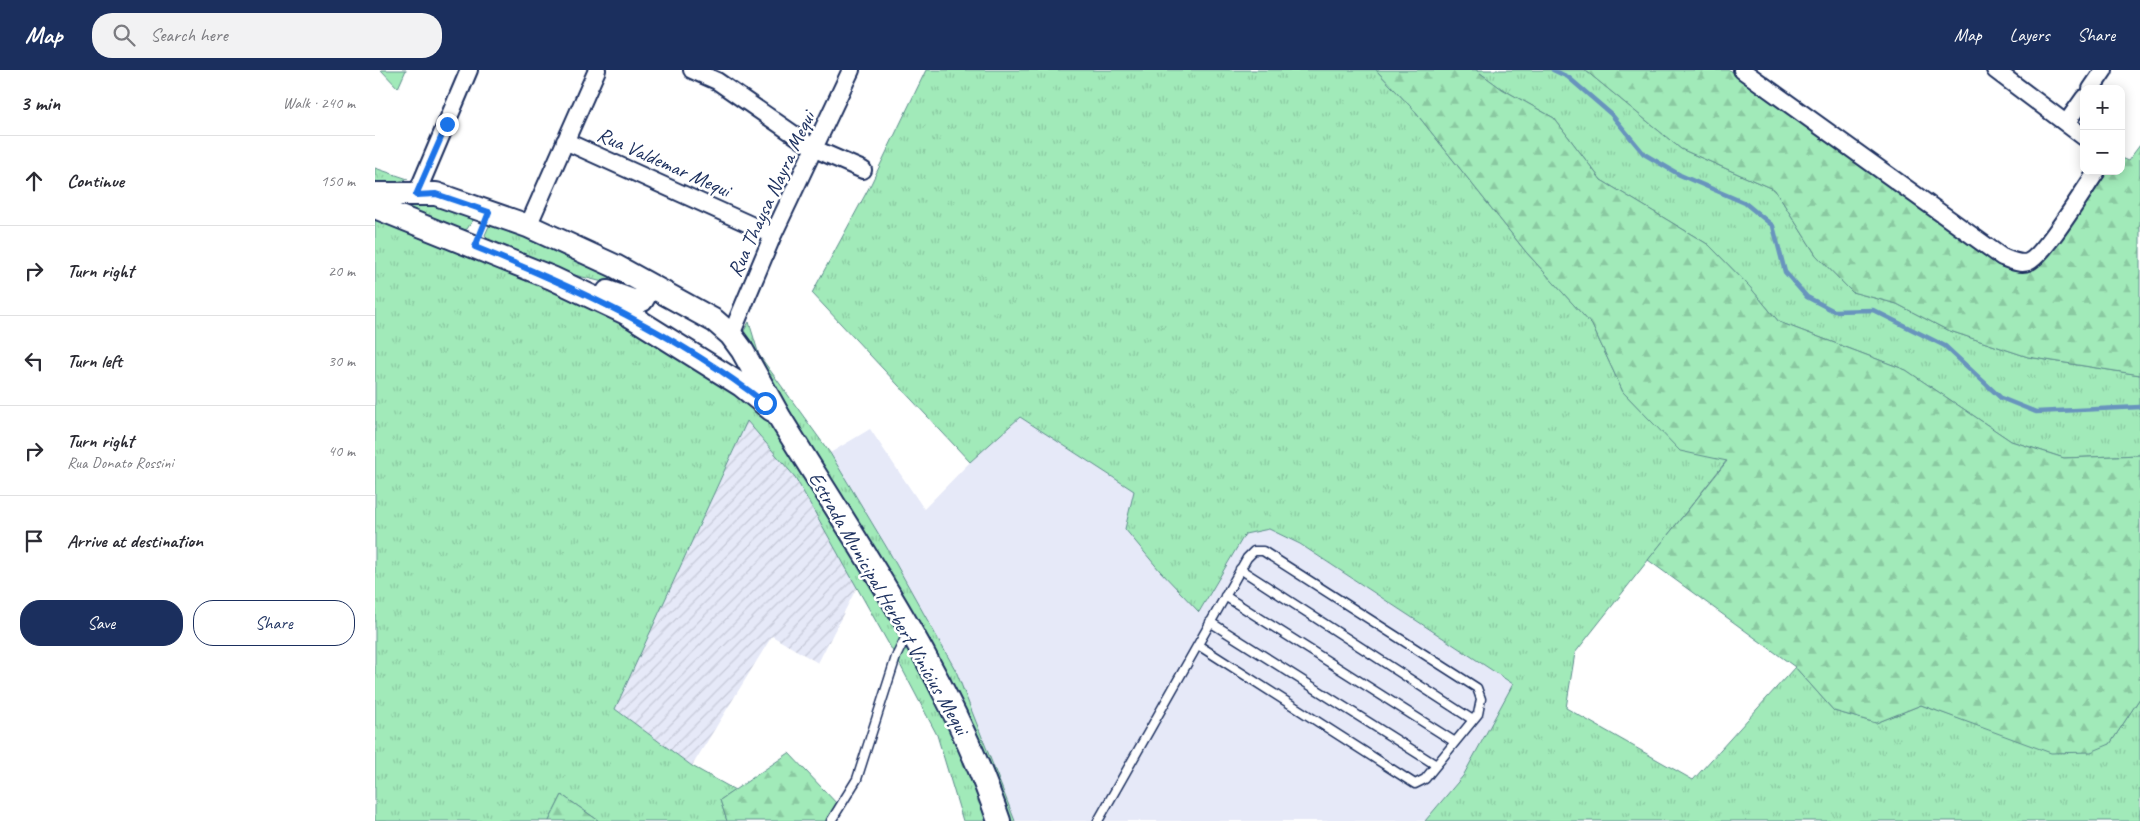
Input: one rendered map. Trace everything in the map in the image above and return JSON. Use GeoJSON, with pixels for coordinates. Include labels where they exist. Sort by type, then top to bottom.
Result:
{"type":"FeatureCollection","features":[{"type":"Feature","properties":{"kind":"main road","name":"Estrada Municipal Herbert Vinícius Mequi"},"geometry":{"type":"LineString","coordinates":[[375,194],[436,194],[527,226],[615,266],[715,321],[731,335],[762,382],[780,418],[909,629],[973,749],[999,821]]}},
{"type":"Feature","properties":{"kind":"main road","name":"Estrada Municipal Herbert Vinícius Mequi"},"geometry":{"type":"LineString","coordinates":[[375,207],[552,278],[634,318],[741,384],[780,418]]}},
{"type":"Feature","properties":{"kind":"main road"},"geometry":{"type":"LineString","coordinates":[[475,247],[489,212]]}},
{"type":"Feature","properties":{"kind":"main road"},"geometry":{"type":"LineString","coordinates":[[552,278],[576,280],[635,302],[642,300],[650,286]]}},
{"type":"Feature","properties":{"kind":"street"},"geometry":{"type":"LineString","coordinates":[[416,195],[469,70]]}},
{"type":"Feature","properties":{"kind":"street"},"geometry":{"type":"LineString","coordinates":[[527,226],[597,70]]}},
{"type":"Feature","properties":{"kind":"street"},"geometry":{"type":"LineString","coordinates":[[692,70],[720,75],[815,149],[863,170]]}},
{"type":"Feature","properties":{"kind":"street","name":"Rua Thaysa Nayra Mequi"},"geometry":{"type":"LineString","coordinates":[[731,335],[773,235],[851,70]]}},
{"type":"Feature","properties":{"kind":"street"},"geometry":{"type":"LineString","coordinates":[[1742,70],[1760,75],[2002,257],[2017,263],[2028,262],[2041,251],[2094,175]]}},
{"type":"Feature","properties":{"kind":"street"},"geometry":{"type":"LineString","coordinates":[[1995,70],[2080,133]]}},
{"type":"Feature","properties":{"kind":"street"},"geometry":{"type":"LineString","coordinates":[[2094,85],[2104,70]]}},
{"type":"Feature","properties":{"kind":"street"},"geometry":{"type":"LineString","coordinates":[[2067,122],[2080,104]]}},
{"type":"Feature","properties":{"kind":"street","name":"Rua Valdemar Mequi"},"geometry":{"type":"LineString","coordinates":[[565,141],[773,235]]}},
{"type":"Feature","properties":{"kind":"lane"},"geometry":{"type":"LineString","coordinates":[[1098,821],[1240,569],[1254,551],[1263,551],[1477,688],[1481,699],[1478,714],[1425,779],[1415,784],[1198,645]]}},
{"type":"Feature","properties":{"kind":"lane"},"geometry":{"type":"LineString","coordinates":[[1240,569],[1473,720]]}},
{"type":"Feature","properties":{"kind":"lane"},"geometry":{"type":"LineString","coordinates":[[1225,596],[1455,742]]}},
{"type":"Feature","properties":{"kind":"lane"},"geometry":{"type":"LineString","coordinates":[[1210,622],[1436,765]]}},
{"type":"Feature","properties":{"kind":"lane"},"geometry":{"type":"LineString","coordinates":[[831,821],[857,779],[896,657],[909,629]]}},
{"type":"Feature","properties":{"kind":"shaded area"},"geometry":{"type":"Polygon","coordinates":[[[1020,417],[1134,491],[1199,612],[1245,534],[1269,529],[1300,544],[1513,684],[1463,776],[1425,821],[1015,821],[956,671],[887,548],[830,453],[870,429],[924,509],[970,462],[1020,417]]]}},
{"type":"Feature","properties":{"kind":"shaded area"},"geometry":{"type":"Polygon","coordinates":[[[747,421],[795,477],[857,587],[818,663],[772,636],[692,766],[615,709],[747,421]]]}},
{"type":"Feature","properties":{"kind":"green space"},"geometry":{"type":"Polygon","coordinates":[[[381,70],[406,70],[398,88],[381,70]]]}},
{"type":"Feature","properties":{"kind":"green space"},"geometry":{"type":"Polygon","coordinates":[[[926,70],[1376,70],[1412,108],[1526,252],[1592,325],[1623,392],[1680,450],[1727,460],[1575,653],[1566,708],[1693,780],[1795,667],[1834,711],[1876,723],[1921,705],[1974,724],[2110,744],[2140,698],[2140,821],[1425,821],[1463,776],[1513,684],[1300,544],[1269,529],[1245,534],[1199,612],[1160,571],[1125,529],[1134,491],[1020,417],[970,462],[812,293],[871,184],[926,70]]]}},
{"type":"Feature","properties":{"kind":"green space"},"geometry":{"type":"Polygon","coordinates":[[[1376,70],[1476,70],[1502,89],[1554,118],[1601,180],[1709,245],[1749,286],[1779,322],[1906,370],[2011,441],[2064,458],[2140,455],[2140,698],[2110,744],[2091,752],[2051,753],[1921,705],[1876,723],[1834,711],[1795,667],[1648,560],[1727,461],[1680,451],[1623,392],[1592,325],[1526,252],[1412,108],[1376,70]]]}},
{"type":"Feature","properties":{"kind":"green space"},"geometry":{"type":"Polygon","coordinates":[[[1476,70],[1585,70],[1681,149],[1775,190],[1816,255],[1852,292],[1897,304],[1947,330],[2028,357],[2140,375],[2140,455],[2064,458],[2011,441],[1906,370],[1779,322],[1749,286],[1709,245],[1601,180],[1554,118],[1502,89],[1476,70]]]}},
{"type":"Feature","properties":{"kind":"green space"},"geometry":{"type":"Polygon","coordinates":[[[1585,70],[1730,70],[1996,264],[2009,269],[2028,271],[2041,265],[2051,255],[2105,175],[2125,175],[2125,160],[2128,161],[2140,145],[2140,375],[2028,357],[1947,330],[1897,304],[1852,292],[1816,255],[1775,190],[1681,149],[1585,70]]]}},
{"type":"Feature","properties":{"kind":"green space"},"geometry":{"type":"Polygon","coordinates":[[[375,168],[408,179],[375,187],[375,168]]]}},
{"type":"Feature","properties":{"kind":"green space"},"geometry":{"type":"Polygon","coordinates":[[[436,199],[474,219],[467,229],[460,231],[387,200],[436,199]]]}},
{"type":"Feature","properties":{"kind":"green space"},"geometry":{"type":"Polygon","coordinates":[[[375,213],[552,281],[765,408],[906,635],[993,821],[963,821],[937,735],[896,657],[795,477],[747,421],[615,709],[692,766],[735,790],[720,800],[727,821],[599,821],[562,795],[549,821],[375,821],[375,213]]]}},
{"type":"Feature","properties":{"kind":"green space"},"geometry":{"type":"Polygon","coordinates":[[[489,226],[526,236],[639,284],[632,295],[603,282],[554,270],[490,243],[485,235],[489,226]]]}},
{"type":"Feature","properties":{"kind":"green space"},"geometry":{"type":"Polygon","coordinates":[[[749,322],[759,355],[830,453],[887,548],[956,671],[1015,821],[1005,821],[741,336],[749,322]]]}},
{"type":"Feature","properties":{"kind":"green space"},"geometry":{"type":"Polygon","coordinates":[[[789,753],[840,807],[831,821],[727,821],[720,800],[789,753]]]}},
{"type":"Feature","properties":{"kind":"green space"},"geometry":{"type":"Polygon","coordinates":[[[562,795],[599,821],[549,821],[562,795]]]}},
{"type":"Feature","properties":{"kind":"waterway"},"geometry":{"type":"LineString","coordinates":[[1553,70],[1568,77],[1611,114],[1644,154],[1680,175],[1745,203],[1773,226],[1785,272],[1807,297],[1834,311],[1873,310],[1945,346],[2001,398],[2036,412],[2140,407]]}},
{"type":"Feature","properties":{"kind":"route"},"geometry":{"type":"LineString","coordinates":[[447,124],[416,195],[436,194],[489,212],[475,247],[552,278],[626,314],[741,384],[765,403]]}}]}
